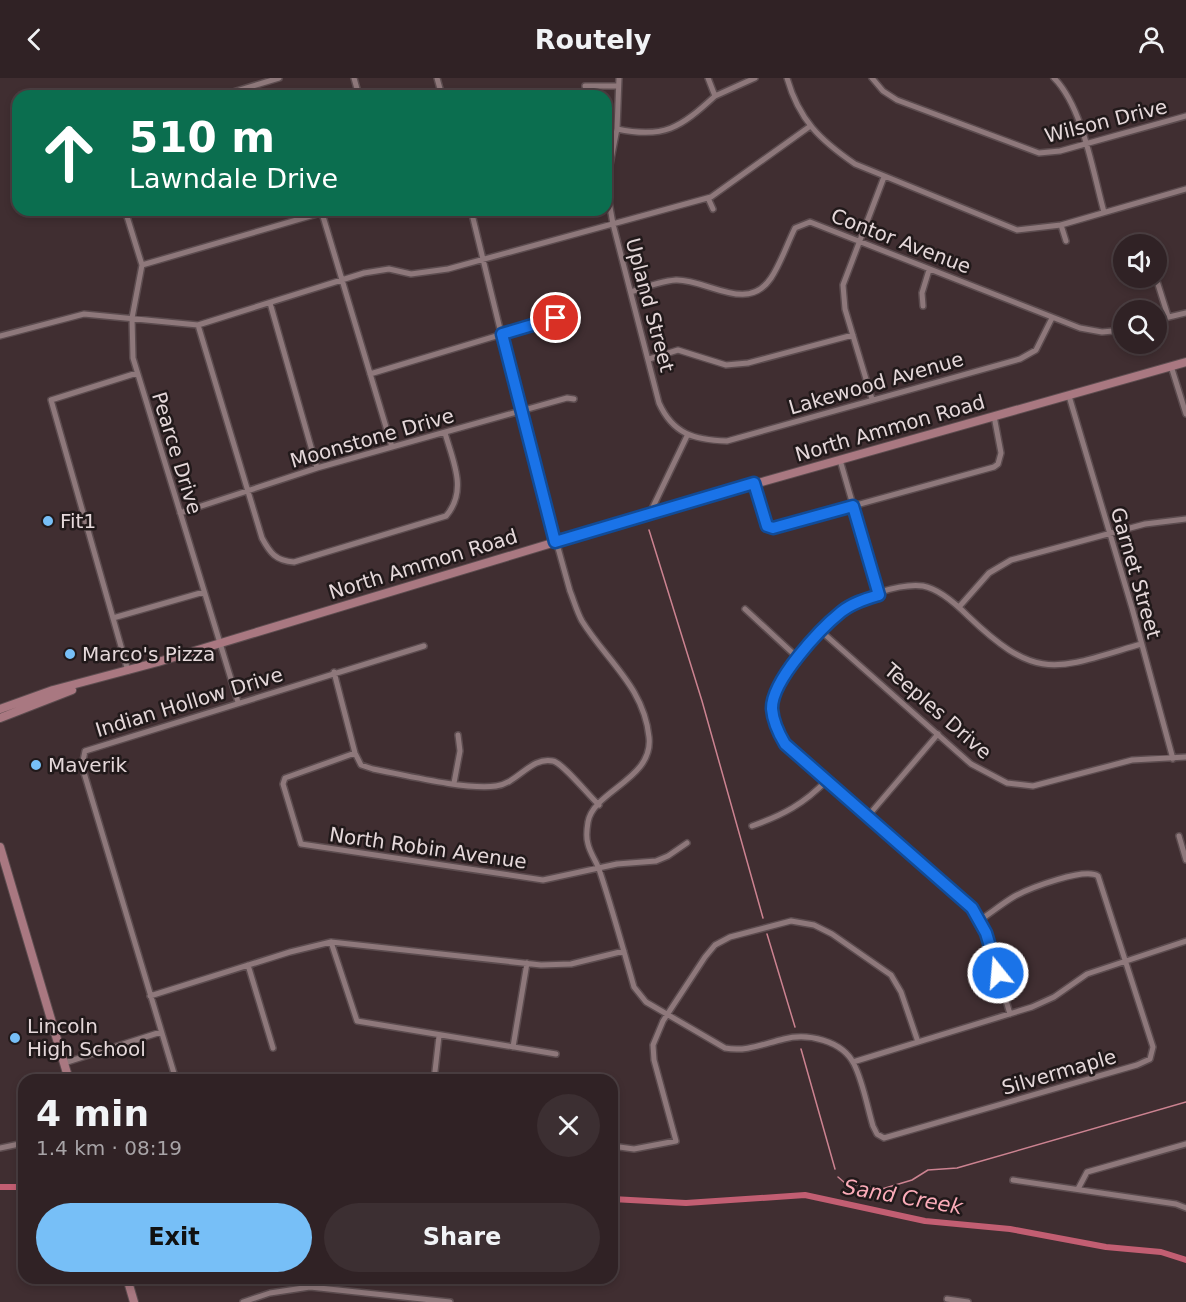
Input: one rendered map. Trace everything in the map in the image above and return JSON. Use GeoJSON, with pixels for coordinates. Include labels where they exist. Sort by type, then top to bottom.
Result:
{"type":"FeatureCollection","features":[{"type":"Feature","properties":{"kind":"main road","name":"North Ammon Road"},"geometry":{"type":"LineString","coordinates":[[0,709],[52,690],[128,671],[650,513],[1186,362]]}},
{"type":"Feature","properties":{"kind":"main road","name":"North Ammon Road"},"geometry":{"type":"LineString","coordinates":[[0,718],[87,683]]}},
{"type":"Feature","properties":{"kind":"main road"},"geometry":{"type":"LineString","coordinates":[[0,847],[67,1074]]}},
{"type":"Feature","properties":{"kind":"main road"},"geometry":{"type":"LineString","coordinates":[[130,1284],[134,1302]]}},
{"type":"Feature","properties":{"kind":"street"},"geometry":{"type":"LineString","coordinates":[[240,90],[279,78]]}},
{"type":"Feature","properties":{"kind":"street","name":"Upland Street"},"geometry":{"type":"LineString","coordinates":[[612,151],[616,129],[619,78]]}},
{"type":"Feature","properties":{"kind":"street"},"geometry":{"type":"LineString","coordinates":[[708,78],[716,96]]}},
{"type":"Feature","properties":{"kind":"street"},"geometry":{"type":"LineString","coordinates":[[616,129],[640,134],[664,132],[682,122],[716,96],[755,78]]}},
{"type":"Feature","properties":{"kind":"street"},"geometry":{"type":"LineString","coordinates":[[787,78],[809,127],[835,150],[884,177],[1017,230],[1061,225],[1186,189]]}},
{"type":"Feature","properties":{"kind":"street","name":"Wilson Drive"},"geometry":{"type":"LineString","coordinates":[[872,78],[883,91],[897,100],[1028,150],[1049,153],[1186,116]]}},
{"type":"Feature","properties":{"kind":"street"},"geometry":{"type":"LineString","coordinates":[[1054,78],[1068,98],[1085,144],[1104,212]]}},
{"type":"Feature","properties":{"kind":"street"},"geometry":{"type":"LineString","coordinates":[[585,86],[618,86]]}},
{"type":"Feature","properties":{"kind":"street"},"geometry":{"type":"LineString","coordinates":[[0,336],[84,314],[198,325],[364,273],[389,269],[411,274],[449,268],[482,257],[708,198],[809,127]]}},
{"type":"Feature","properties":{"kind":"street"},"geometry":{"type":"LineString","coordinates":[[872,399],[845,309],[843,285],[884,177]]}},
{"type":"Feature","properties":{"kind":"street"},"geometry":{"type":"LineString","coordinates":[[708,198],[713,209]]}},
{"type":"Feature","properties":{"kind":"street","name":"Pearce Drive"},"geometry":{"type":"LineString","coordinates":[[127,216],[142,265],[132,318],[134,358],[238,702]]}},
{"type":"Feature","properties":{"kind":"street"},"geometry":{"type":"LineString","coordinates":[[142,265],[312,216]]}},
{"type":"Feature","properties":{"kind":"street"},"geometry":{"type":"LineString","coordinates":[[323,216],[392,447]]}},
{"type":"Feature","properties":{"kind":"street"},"geometry":{"type":"LineString","coordinates":[[472,216],[555,542],[580,618],[634,689],[645,716],[650,739],[648,756],[588,819],[587,843],[598,868],[633,987],[646,1002],[725,1048],[740,1051],[785,1038],[807,1037],[830,1044],[853,1062],[1043,1003],[1087,974],[1186,941]]}},
{"type":"Feature","properties":{"kind":"street","name":"Upland Street"},"geometry":{"type":"LineString","coordinates":[[612,216],[666,417],[687,436]]}},
{"type":"Feature","properties":{"kind":"street","name":"Contor Avenue"},"geometry":{"type":"LineString","coordinates":[[631,292],[676,280],[694,282],[735,295],[751,294],[770,279],[795,228],[805,222],[1052,318],[1102,332],[1113,331]]}},
{"type":"Feature","properties":{"kind":"street"},"geometry":{"type":"LineString","coordinates":[[1061,225],[1066,241]]}},
{"type":"Feature","properties":{"kind":"street"},"geometry":{"type":"LineString","coordinates":[[923,306],[922,293],[929,270]]}},
{"type":"Feature","properties":{"kind":"street"},"geometry":{"type":"LineString","coordinates":[[1159,288],[1168,316],[1186,313]]}},
{"type":"Feature","properties":{"kind":"street"},"geometry":{"type":"LineString","coordinates":[[270,303],[317,468]]}},
{"type":"Feature","properties":{"kind":"street"},"geometry":{"type":"LineString","coordinates":[[370,374],[556,318]]}},
{"type":"Feature","properties":{"kind":"street","name":"Lakewood Avenue"},"geometry":{"type":"LineString","coordinates":[[687,436],[703,441],[727,441],[1020,359],[1036,350],[1052,318]]}},
{"type":"Feature","properties":{"kind":"street"},"geometry":{"type":"LineString","coordinates":[[198,325],[262,538],[270,553],[282,561],[294,561],[317,555],[446,516],[454,507],[458,495],[458,479],[445,433]]}},
{"type":"Feature","properties":{"kind":"street"},"geometry":{"type":"LineString","coordinates":[[649,359],[678,350],[726,365],[748,363],[853,335]]}},
{"type":"Feature","properties":{"kind":"street"},"geometry":{"type":"LineString","coordinates":[[1171,366],[1186,414]]}},
{"type":"Feature","properties":{"kind":"street"},"geometry":{"type":"LineString","coordinates":[[128,671],[51,400],[138,373]]}},
{"type":"Feature","properties":{"kind":"street","name":"Garnet Street"},"geometry":{"type":"LineString","coordinates":[[1069,396],[1110,532],[1173,759]]}},
{"type":"Feature","properties":{"kind":"street","name":"Moonstone Drive"},"geometry":{"type":"LineString","coordinates":[[180,513],[317,468],[520,411],[574,399]]}},
{"type":"Feature","properties":{"kind":"street"},"geometry":{"type":"LineString","coordinates":[[754,483],[767,526],[773,528],[853,506],[998,464],[1001,453],[994,416]]}},
{"type":"Feature","properties":{"kind":"street"},"geometry":{"type":"LineString","coordinates":[[650,513],[687,436]]}},
{"type":"Feature","properties":{"kind":"street"},"geometry":{"type":"LineString","coordinates":[[840,460],[879,595]]}},
{"type":"Feature","properties":{"kind":"street"},"geometry":{"type":"LineString","coordinates":[[959,608],[989,573],[1000,565],[1110,532],[1145,524],[1186,519]]}},
{"type":"Feature","properties":{"kind":"street"},"geometry":{"type":"LineString","coordinates":[[1010,1014],[980,920],[972,908],[785,744],[777,729],[772,709],[778,684],[798,658],[842,611],[858,602],[910,586],[932,589],[959,608],[990,637],[1011,652],[1044,666],[1074,664],[1141,644]]}},
{"type":"Feature","properties":{"kind":"street"},"geometry":{"type":"LineString","coordinates":[[113,618],[204,592]]}},
{"type":"Feature","properties":{"kind":"street"},"geometry":{"type":"LineString","coordinates":[[745,609],[798,658]]}},
{"type":"Feature","properties":{"kind":"street","name":"Teeples Drive"},"geometry":{"type":"LineString","coordinates":[[822,632],[971,764],[990,776],[1022,787],[1132,760],[1186,757]]}},
{"type":"Feature","properties":{"kind":"street","name":"Indian Hollow Drive"},"geometry":{"type":"LineString","coordinates":[[174,1074],[82,766],[85,751],[424,646]]}},
{"type":"Feature","properties":{"kind":"street"},"geometry":{"type":"LineString","coordinates":[[334,672],[355,753],[361,765],[454,783],[495,786],[511,782],[544,760],[556,761],[599,805]]}},
{"type":"Feature","properties":{"kind":"street"},"geometry":{"type":"LineString","coordinates":[[868,816],[938,734]]}},
{"type":"Feature","properties":{"kind":"street"},"geometry":{"type":"LineString","coordinates":[[454,783],[460,751],[458,735]]}},
{"type":"Feature","properties":{"kind":"street","name":"North Robin Avenue"},"geometry":{"type":"LineString","coordinates":[[355,753],[285,778],[283,784],[301,844],[543,880],[617,864],[656,861],[687,843]]}},
{"type":"Feature","properties":{"kind":"street"},"geometry":{"type":"LineString","coordinates":[[752,826],[787,813],[801,804],[827,780]]}},
{"type":"Feature","properties":{"kind":"street"},"geometry":{"type":"LineString","coordinates":[[1179,836],[1186,860]]}},
{"type":"Feature","properties":{"kind":"street","name":"Silvermaple"},"geometry":{"type":"LineString","coordinates":[[853,1062],[877,1134],[884,1138],[1145,1063],[1153,1053],[1154,1047],[1103,884],[1094,873],[1087,872],[1029,890],[1015,896],[980,920]]}},
{"type":"Feature","properties":{"kind":"street"},"geometry":{"type":"LineString","coordinates":[[618,1147],[634,1149],[676,1141],[654,1060],[655,1038],[667,1014],[715,945],[730,937],[791,921],[814,925],[832,934],[891,975],[901,992],[918,1042]]}},
{"type":"Feature","properties":{"kind":"street"},"geometry":{"type":"LineString","coordinates":[[150,996],[248,965],[332,942],[527,963],[571,964],[624,951]]}},
{"type":"Feature","properties":{"kind":"street"},"geometry":{"type":"LineString","coordinates":[[332,942],[357,1021],[556,1054]]}},
{"type":"Feature","properties":{"kind":"street"},"geometry":{"type":"LineString","coordinates":[[513,1047],[527,963]]}},
{"type":"Feature","properties":{"kind":"street"},"geometry":{"type":"LineString","coordinates":[[248,965],[273,1048]]}},
{"type":"Feature","properties":{"kind":"street"},"geometry":{"type":"LineString","coordinates":[[64,1063],[161,1032]]}},
{"type":"Feature","properties":{"kind":"street"},"geometry":{"type":"LineString","coordinates":[[435,1074],[439,1035]]}},
{"type":"Feature","properties":{"kind":"street"},"geometry":{"type":"LineString","coordinates":[[0,1148],[18,1144]]}},
{"type":"Feature","properties":{"kind":"street"},"geometry":{"type":"LineString","coordinates":[[1078,1189],[1087,1172],[1186,1144]]}},
{"type":"Feature","properties":{"kind":"street"},"geometry":{"type":"LineString","coordinates":[[1012,1180],[1186,1208]]}},
{"type":"Feature","properties":{"kind":"street"},"geometry":{"type":"LineString","coordinates":[[243,1302],[270,1293],[309,1287],[450,1302]]}},
{"type":"Feature","properties":{"kind":"street"},"geometry":{"type":"LineString","coordinates":[[946,1299],[968,1302]]}},
{"type":"Feature","properties":{"kind":"waterway"},"geometry":{"type":"LineString","coordinates":[[649,530],[702,701],[763,918]]}},
{"type":"Feature","properties":{"kind":"waterway"},"geometry":{"type":"LineString","coordinates":[[767,934],[795,1027]]}},
{"type":"Feature","properties":{"kind":"waterway"},"geometry":{"type":"LineString","coordinates":[[801,1049],[835,1169]]}},
{"type":"Feature","properties":{"kind":"waterway"},"geometry":{"type":"LineString","coordinates":[[838,1177],[845,1183],[882,1189],[912,1180],[928,1170],[957,1168],[1186,1102]]}},
{"type":"Feature","properties":{"kind":"waterway","name":"Sand Creek"},"geometry":{"type":"LineString","coordinates":[[0,1187],[18,1187]]}},
{"type":"Feature","properties":{"kind":"waterway","name":"Sand Creek"},"geometry":{"type":"LineString","coordinates":[[618,1199],[686,1203],[805,1195],[925,1221],[1010,1229],[1106,1247],[1161,1252],[1186,1260]]}},
{"type":"Feature","properties":{"kind":"place","name":"Fit1"},"geometry":{"type":"Point","coordinates":[48,521]}},
{"type":"Feature","properties":{"kind":"place","name":"Marco's Pizza"},"geometry":{"type":"Point","coordinates":[70,654]}},
{"type":"Feature","properties":{"kind":"place","name":"Maverik"},"geometry":{"type":"Point","coordinates":[36,765]}},
{"type":"Feature","properties":{"kind":"place","name":"Lincoln High School"},"geometry":{"type":"Point","coordinates":[15,1038]}},
{"type":"Feature","properties":{"kind":"route"},"geometry":{"type":"LineString","coordinates":[[556,318],[502,334],[555,542],[754,483],[764,519],[767,526],[773,528],[853,506],[879,595],[858,602],[842,611],[798,658],[778,684],[772,709],[777,729],[785,744],[972,908],[986,933],[998,973]]}}]}
